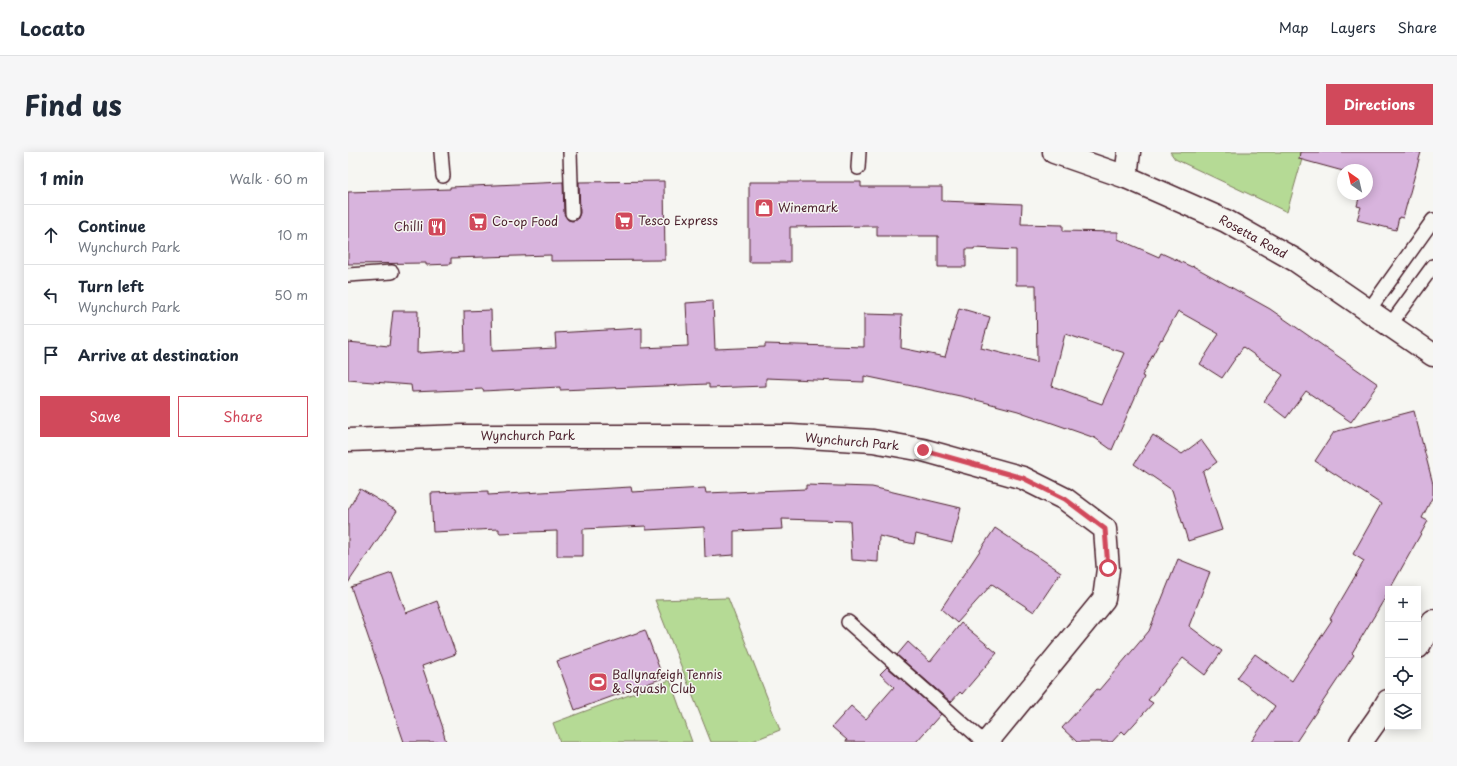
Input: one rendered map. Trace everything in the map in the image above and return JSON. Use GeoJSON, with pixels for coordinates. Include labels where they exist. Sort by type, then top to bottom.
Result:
{"type":"FeatureCollection","features":[{"type":"Feature","properties":{"kind":"street","name":"Rosetta Road"},"geometry":{"type":"LineString","coordinates":[[1054,152],[1126,176],[1226,221],[1294,260],[1433,355]]}},
{"type":"Feature","properties":{"kind":"street"},"geometry":{"type":"LineString","coordinates":[[1126,176],[1129,152]]}},
{"type":"Feature","properties":{"kind":"street","name":"Wynchurch Park"},"geometry":{"type":"LineString","coordinates":[[348,440],[463,436],[791,436],[874,441],[923,450],[1023,478],[1065,499],[1105,529],[1108,568],[1104,599],[985,742]]}},
{"type":"Feature","properties":{"kind":"street"},"geometry":{"type":"LineString","coordinates":[[1421,642],[1433,621]]}},
{"type":"Feature","properties":{"kind":"street"},"geometry":{"type":"LineString","coordinates":[[1361,742],[1385,706]]}},
{"type":"Feature","properties":{"kind":"lane"},"geometry":{"type":"LineString","coordinates":[[442,152],[443,176]]}},
{"type":"Feature","properties":{"kind":"lane"},"geometry":{"type":"LineString","coordinates":[[570,152],[572,213]]}},
{"type":"Feature","properties":{"kind":"lane"},"geometry":{"type":"LineString","coordinates":[[858,168],[859,152]]}},
{"type":"Feature","properties":{"kind":"lane"},"geometry":{"type":"LineString","coordinates":[[1368,310],[1433,220]]}},
{"type":"Feature","properties":{"kind":"lane"},"geometry":{"type":"LineString","coordinates":[[1390,325],[1433,266]]}},
{"type":"Feature","properties":{"kind":"lane"},"geometry":{"type":"LineString","coordinates":[[348,275],[392,272]]}},
{"type":"Feature","properties":{"kind":"lane"},"geometry":{"type":"LineString","coordinates":[[848,622],[985,742]]}},
{"type":"Feature","properties":{"kind":"green space"},"geometry":{"type":"Polygon","coordinates":[[[1170,152],[1304,152],[1287,212],[1175,159],[1170,152]]]}},
{"type":"Feature","properties":{"kind":"green space"},"geometry":{"type":"Polygon","coordinates":[[[728,598],[780,730],[750,742],[711,742],[655,600],[728,598]]]}},
{"type":"Feature","properties":{"kind":"green space"},"geometry":{"type":"Polygon","coordinates":[[[670,680],[692,742],[560,742],[553,723],[670,680]]]}},
{"type":"Feature","properties":{"kind":"building"},"geometry":{"type":"Polygon","coordinates":[[[1300,152],[1421,152],[1403,218],[1399,217],[1396,230],[1357,220],[1361,207],[1357,206],[1358,200],[1373,200],[1373,164],[1337,164],[1337,169],[1299,159],[1300,152]]]}},
{"type":"Feature","properties":{"kind":"building"},"geometry":{"type":"Polygon","coordinates":[[[664,181],[665,260],[551,261],[551,255],[451,258],[451,264],[348,264],[348,192],[450,189],[450,187],[563,182],[564,214],[568,220],[572,221],[577,220],[580,213],[579,182],[664,181]]]}},
{"type":"Feature","properties":{"kind":"building"},"geometry":{"type":"Polygon","coordinates":[[[749,182],[861,182],[861,187],[942,187],[942,201],[1022,204],[1021,224],[1063,225],[1063,231],[1118,232],[1118,239],[1159,257],[1161,253],[1192,267],[1193,266],[1270,309],[1378,384],[1351,422],[1306,391],[1286,418],[1264,401],[1283,375],[1243,347],[1222,378],[1200,364],[1219,334],[1178,311],[1162,340],[1161,339],[1142,376],[1144,377],[1112,450],[1095,438],[1018,411],[965,397],[864,376],[864,382],[766,378],[766,386],[738,387],[709,388],[709,384],[560,390],[560,387],[483,391],[483,389],[412,392],[411,385],[348,380],[348,342],[389,346],[393,311],[418,311],[417,353],[465,350],[464,311],[491,310],[492,351],[556,348],[555,333],[642,328],[642,348],[688,346],[686,303],[713,301],[715,349],[765,347],[765,344],[864,347],[864,314],[902,315],[901,348],[945,357],[959,308],[990,317],[981,348],[1037,362],[1036,285],[1016,285],[1016,250],[966,249],[966,267],[938,267],[938,236],[877,236],[877,226],[790,227],[790,262],[749,262],[749,182]],[[1065,334],[1052,386],[1102,404],[1125,353],[1065,334]]]}},
{"type":"Feature","properties":{"kind":"building"},"geometry":{"type":"Polygon","coordinates":[[[1414,411],[1433,484],[1433,496],[1422,518],[1428,521],[1392,586],[1385,586],[1385,598],[1352,653],[1354,655],[1296,742],[1251,742],[1275,706],[1237,678],[1255,654],[1292,681],[1332,620],[1330,619],[1364,561],[1353,554],[1381,504],[1315,461],[1334,432],[1414,411]]]}},
{"type":"Feature","properties":{"kind":"building"},"geometry":{"type":"Polygon","coordinates":[[[1153,435],[1182,454],[1201,440],[1217,462],[1203,472],[1222,530],[1188,541],[1172,490],[1134,464],[1153,435]]]}},
{"type":"Feature","properties":{"kind":"building"},"geometry":{"type":"Polygon","coordinates":[[[806,485],[872,487],[961,508],[952,543],[916,534],[914,544],[879,536],[878,562],[852,560],[850,521],[782,519],[783,529],[734,531],[734,555],[705,557],[704,527],[646,530],[646,526],[583,529],[583,556],[557,556],[557,531],[499,533],[499,529],[433,532],[431,493],[488,491],[488,495],[631,487],[632,492],[705,488],[706,493],[806,489],[806,485]]]}},
{"type":"Feature","properties":{"kind":"building"},"geometry":{"type":"Polygon","coordinates":[[[360,489],[397,511],[348,583],[348,510],[360,489]]]}},
{"type":"Feature","properties":{"kind":"building"},"geometry":{"type":"Polygon","coordinates":[[[995,528],[1061,572],[1034,612],[992,584],[957,623],[941,609],[995,528]]]}},
{"type":"Feature","properties":{"kind":"building"},"geometry":{"type":"Polygon","coordinates":[[[1178,559],[1210,572],[1189,626],[1222,651],[1205,675],[1183,658],[1148,700],[1153,703],[1125,734],[1122,731],[1112,742],[1077,742],[1062,728],[1097,689],[1099,690],[1149,631],[1178,559]]]}},
{"type":"Feature","properties":{"kind":"building"},"geometry":{"type":"Polygon","coordinates":[[[392,573],[406,613],[437,601],[456,654],[422,666],[444,731],[446,742],[404,742],[351,587],[392,573]]]}},
{"type":"Feature","properties":{"kind":"building"},"geometry":{"type":"Polygon","coordinates":[[[961,623],[997,653],[962,694],[960,692],[951,702],[897,655],[908,642],[930,662],[961,623]]]}},
{"type":"Feature","properties":{"kind":"building"},"geometry":{"type":"Polygon","coordinates":[[[645,630],[663,678],[575,710],[557,661],[645,630]]]}},
{"type":"Feature","properties":{"kind":"building"},"geometry":{"type":"Polygon","coordinates":[[[887,667],[941,714],[916,742],[846,742],[847,740],[832,727],[851,706],[866,719],[894,687],[880,674],[887,667]]]}},
{"type":"Feature","properties":{"kind":"place","name":"Winemark"},"geometry":{"type":"Point","coordinates":[764,208]}},
{"type":"Feature","properties":{"kind":"place","name":"Tesco Express"},"geometry":{"type":"Point","coordinates":[624,221]}},
{"type":"Feature","properties":{"kind":"place","name":"Co-op Food"},"geometry":{"type":"Point","coordinates":[478,222]}},
{"type":"Feature","properties":{"kind":"place","name":"Chilli"},"geometry":{"type":"Point","coordinates":[437,227]}},
{"type":"Feature","properties":{"kind":"place","name":"Ballynafeigh Tennis & Squash Club"},"geometry":{"type":"Point","coordinates":[598,682]}},
{"type":"Feature","properties":{"kind":"route"},"geometry":{"type":"LineString","coordinates":[[923,450],[1023,478],[1065,499],[1105,529],[1108,568]]}}]}
